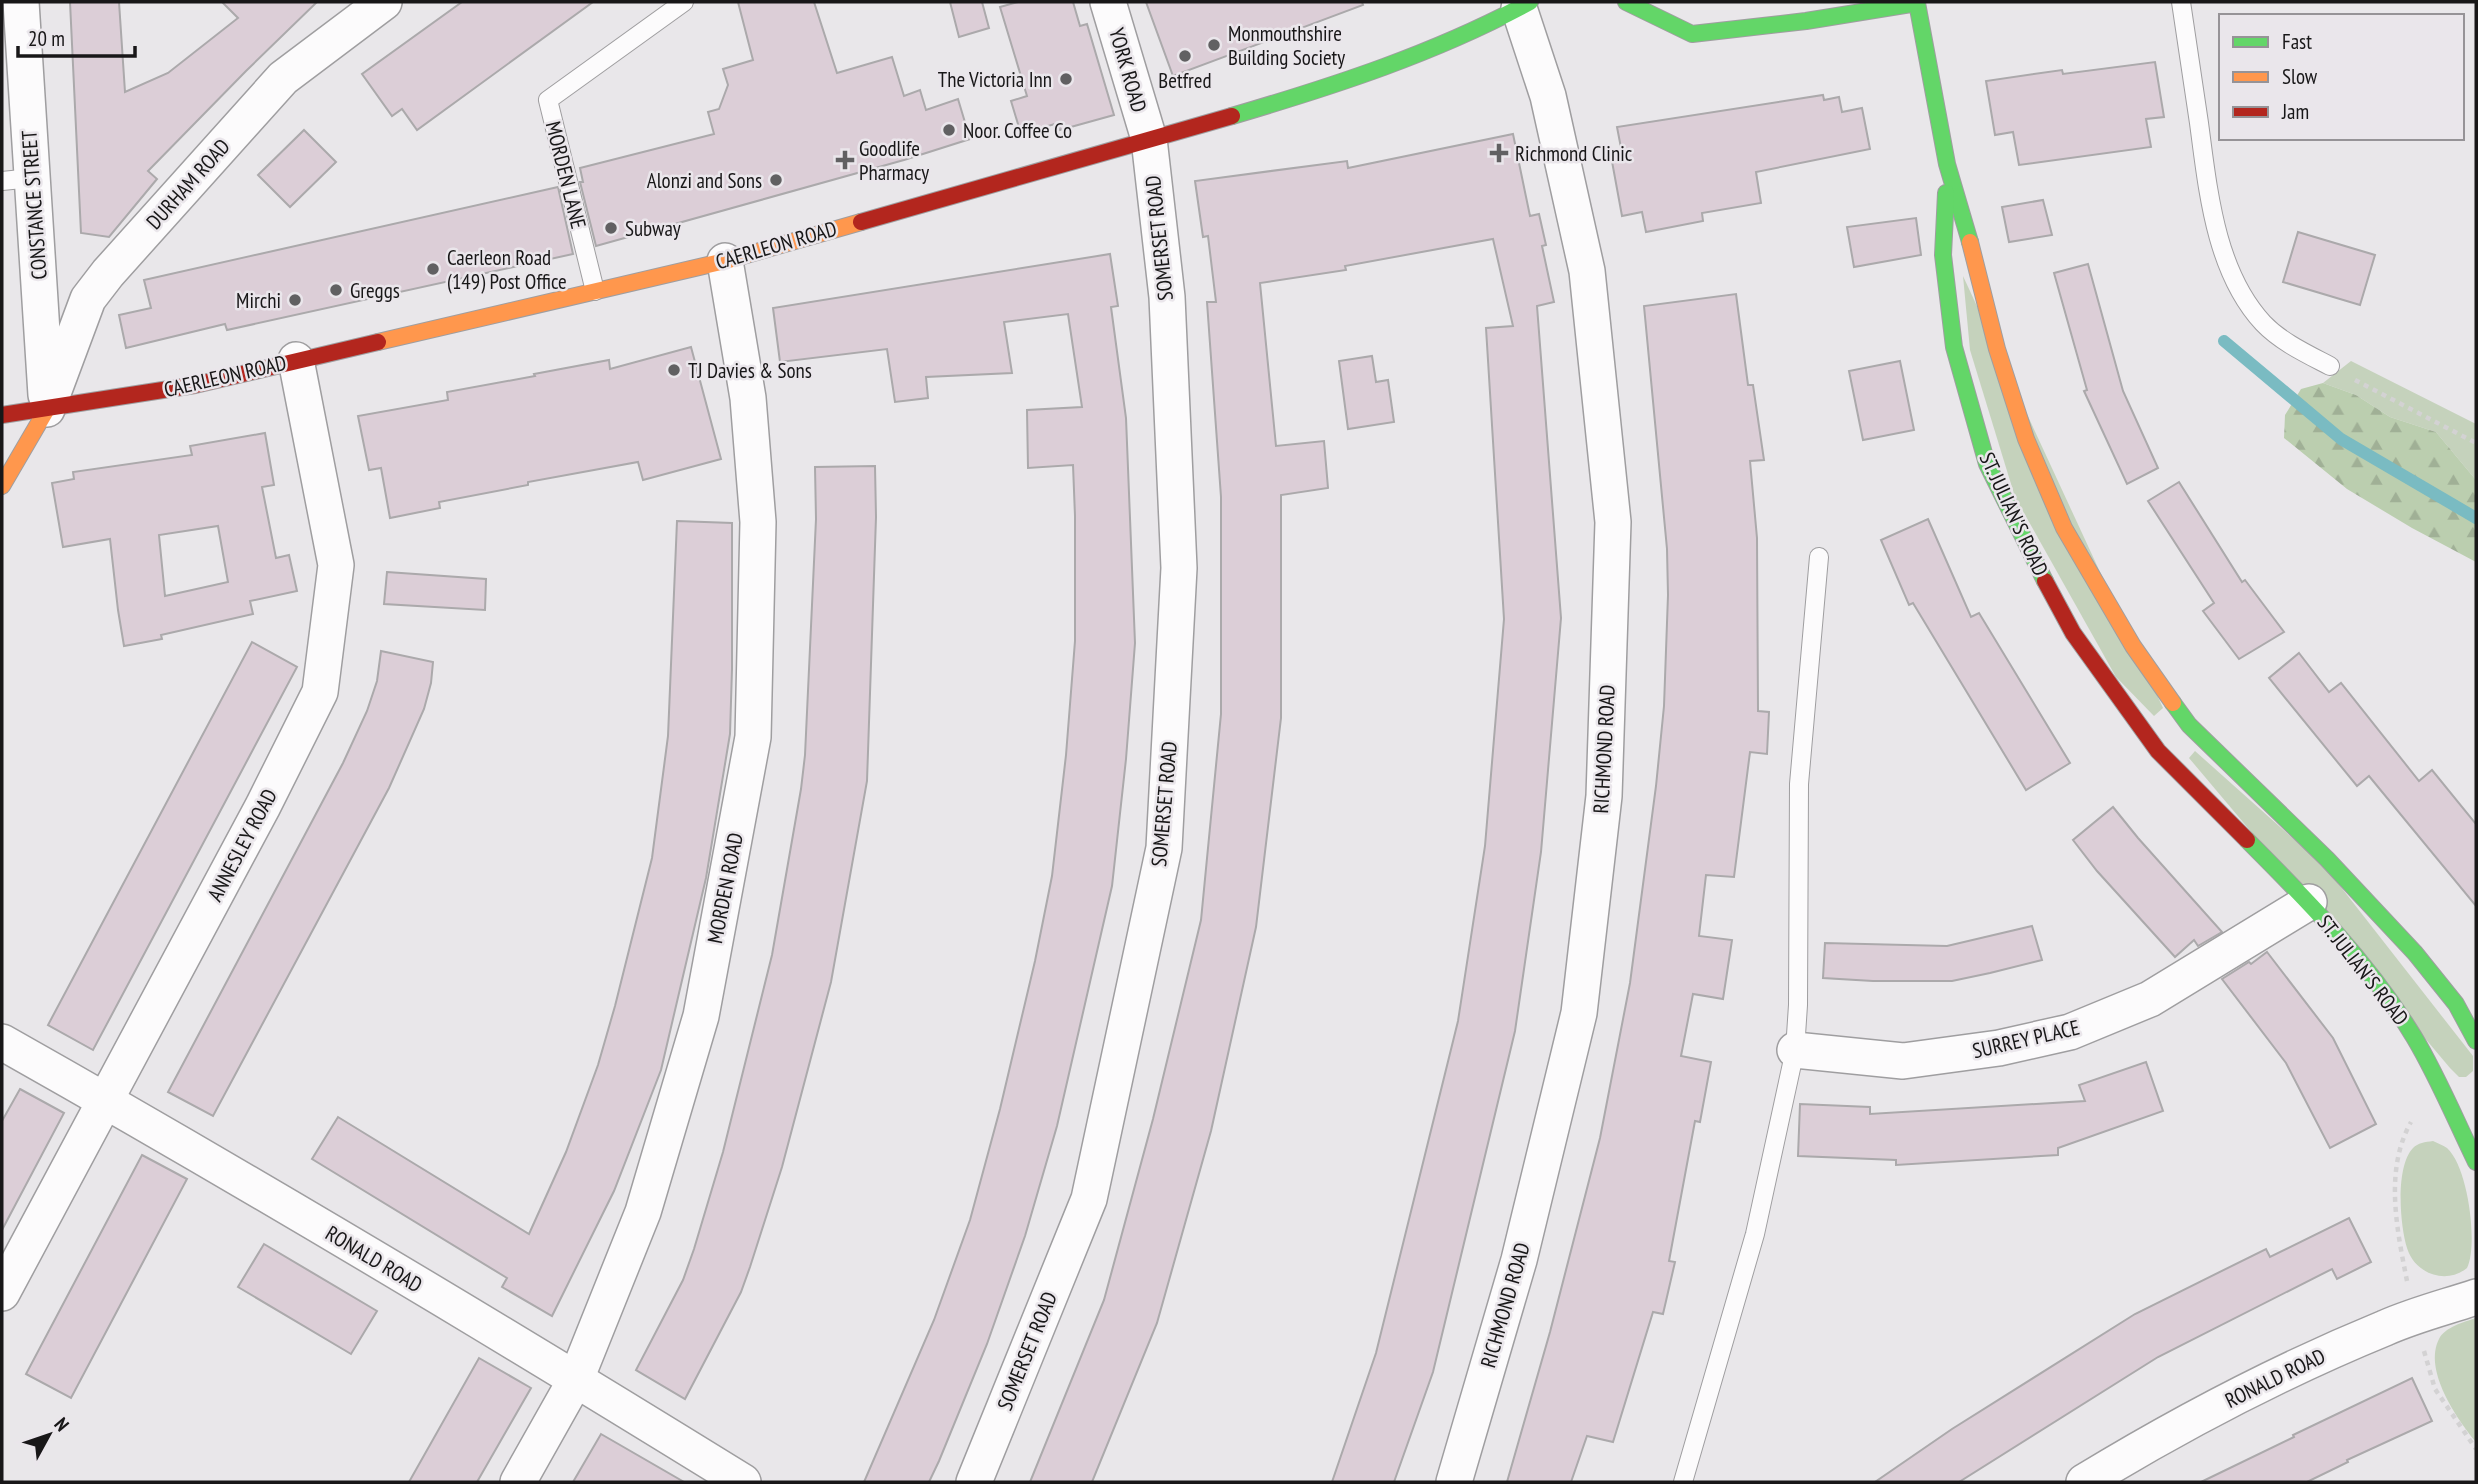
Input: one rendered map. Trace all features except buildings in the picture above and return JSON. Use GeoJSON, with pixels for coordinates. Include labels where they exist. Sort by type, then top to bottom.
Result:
{"type":"FeatureCollection","features":[{"type":"Feature","properties":{"kind":"street","name":"CONSTANCE STREET"},"geometry":{"type":"LineString","coordinates":[[21,2],[17,180],[47,409]]}},
{"type":"Feature","properties":{"kind":"street","name":"DURHAM ROAD"},"geometry":{"type":"LineString","coordinates":[[47,409],[88,299],[108,273],[283,78],[384,2]]}},
{"type":"Feature","properties":{"kind":"street","name":"YORK ROAD"},"geometry":{"type":"LineString","coordinates":[[1108,2],[1149,139]]}},
{"type":"Feature","properties":{"kind":"street"},"geometry":{"type":"LineString","coordinates":[[1626,2],[1692,34],[1921,2]]}},
{"type":"Feature","properties":{"kind":"street","name":"ST. JULIAN'S ROAD"},"geometry":{"type":"LineString","coordinates":[[1921,2],[1947,164],[1976,261],[1997,349],[2031,452],[2064,528],[2133,646],[2173,738],[2257,793],[2328,859],[2416,953],[2466,998],[2476,1041]]}},
{"type":"Feature","properties":{"kind":"street","name":"CAERLEON ROAD"},"geometry":{"type":"LineString","coordinates":[[2,415],[195,385],[725,261],[1199,127],[1405,61],[1524,5]]}},
{"type":"Feature","properties":{"kind":"street","name":"RICHMOND ROAD"},"geometry":{"type":"LineString","coordinates":[[1454,1482],[1519,1260],[1579,1013],[1604,796],[1613,522],[1587,271],[1548,96],[1524,5]]}},
{"type":"Feature","properties":{"kind":"street","name":"SOMERSET ROAD"},"geometry":{"type":"LineString","coordinates":[[974,1482],[1090,1199],[1164,848],[1179,568],[1167,297],[1149,139]]}},
{"type":"Feature","properties":{"kind":"street","name":"ST. JULIAN'S ROAD"},"geometry":{"type":"LineString","coordinates":[[1947,164],[1943,256],[1954,347],[1987,464],[2029,554],[2073,633],[2173,738],[2357,959],[2414,1037],[2439,1085],[2460,1115],[2476,1162]]}},
{"type":"Feature","properties":{"kind":"street","name":"MORDEN ROAD"},"geometry":{"type":"LineString","coordinates":[[518,1482],[576,1379],[643,1212],[701,1016],[753,737],[758,522],[748,398],[725,261]]}},
{"type":"Feature","properties":{"kind":"street","name":"ANNESLEY ROAD"},"geometry":{"type":"LineString","coordinates":[[2,1293],[263,806],[320,692],[336,565],[296,360]]}},
{"type":"Feature","properties":{"kind":"street"},"geometry":{"type":"LineString","coordinates":[[2,486],[47,409]]}},
{"type":"Feature","properties":{"kind":"street","name":"SURREY PLACE"},"geometry":{"type":"LineString","coordinates":[[1795,1050],[1903,1061],[1999,1048],[2070,1032],[2150,999],[2309,902]]}},
{"type":"Feature","properties":{"kind":"street","name":"RONALD ROAD"},"geometry":{"type":"LineString","coordinates":[[2,1042],[576,1379],[743,1482]]}},
{"type":"Feature","properties":{"kind":"street","name":"RONALD ROAD"},"geometry":{"type":"LineString","coordinates":[[2084,1482],[2154,1439],[2265,1381],[2387,1327],[2476,1297]]}},
{"type":"Feature","properties":{"kind":"lane","name":"MORDEN LANE"},"geometry":{"type":"LineString","coordinates":[[595,291],[548,100],[684,2]]}},
{"type":"Feature","properties":{"kind":"lane"},"geometry":{"type":"LineString","coordinates":[[2181,2],[2209,192],[2221,243],[2238,288],[2263,323],[2292,346],[2330,366]]}},
{"type":"Feature","properties":{"kind":"lane"},"geometry":{"type":"LineString","coordinates":[[1683,1482],[1755,1234],[1795,1050],[1798,1005],[1799,784],[1819,557]]}},
{"type":"Feature","properties":{"kind":"path"},"geometry":{"type":"LineString","coordinates":[[2330,366],[2476,443]]}},
{"type":"Feature","properties":{"kind":"path"},"geometry":{"type":"LineString","coordinates":[[2439,1085],[2420,1105],[2406,1131],[2398,1161],[2394,1205],[2414,1317],[2435,1389],[2476,1449]]}},
{"type":"Feature","properties":{"kind":"green space"},"geometry":{"type":"Polygon","coordinates":[[[1963,276],[2163,708],[2154,716],[2116,677],[2015,497],[1970,350],[1963,276]]]}},
{"type":"Feature","properties":{"kind":"green space"},"geometry":{"type":"Polygon","coordinates":[[[2351,361],[2476,424],[2476,480],[2436,432],[2390,417],[2356,395],[2323,383],[2351,361]]]}},
{"type":"Feature","properties":{"kind":"green space"},"geometry":{"type":"Polygon","coordinates":[[[2323,383],[2356,395],[2390,417],[2436,432],[2476,480],[2476,562],[2347,489],[2284,438],[2285,415],[2301,389],[2323,383]]]}},
{"type":"Feature","properties":{"kind":"green space"},"geometry":{"type":"Polygon","coordinates":[[[2195,751],[2326,868],[2473,1056],[2473,1071],[2466,1077],[2459,1077],[2450,1068],[2189,758],[2195,751]]]}},
{"type":"Feature","properties":{"kind":"green space"},"geometry":{"type":"Polygon","coordinates":[[[2433,1141],[2447,1148],[2455,1158],[2466,1189],[2469,1208],[2472,1243],[2470,1258],[2467,1268],[2450,1276],[2432,1274],[2417,1264],[2407,1248],[2402,1226],[2401,1182],[2407,1157],[2417,1145],[2433,1141]]]}},
{"type":"Feature","properties":{"kind":"green space"},"geometry":{"type":"Polygon","coordinates":[[[2476,1318],[2476,1442],[2444,1394],[2435,1365],[2435,1351],[2439,1339],[2446,1331],[2476,1318]]]}},
{"type":"Feature","properties":{"kind":"waterway"},"geometry":{"type":"LineString","coordinates":[[2224,341],[2341,439],[2476,518]]}},
{"type":"Feature","properties":{"kind":"traffic: fast"},"geometry":{"type":"LineString","coordinates":[[1232,116],[1308,93],[1421,53],[1530,2]]}},
{"type":"Feature","properties":{"kind":"traffic: fast"},"geometry":{"type":"LineString","coordinates":[[1626,2],[1692,34],[1806,21],[1917,3],[1947,164],[1970,242]]}},
{"type":"Feature","properties":{"kind":"traffic: fast"},"geometry":{"type":"LineString","coordinates":[[1946,193],[1943,255],[1954,347],[1987,464],[2045,581]]}},
{"type":"Feature","properties":{"kind":"traffic: fast"},"geometry":{"type":"LineString","coordinates":[[2173,703],[2189,725],[2327,859],[2415,953],[2456,1004],[2476,1041]]}},
{"type":"Feature","properties":{"kind":"traffic: fast"},"geometry":{"type":"LineString","coordinates":[[2247,840],[2336,934],[2378,984],[2431,1067],[2476,1162]]}},
{"type":"Feature","properties":{"kind":"traffic: slow"},"geometry":{"type":"LineString","coordinates":[[378,342],[725,261],[861,222]]}},
{"type":"Feature","properties":{"kind":"traffic: slow"},"geometry":{"type":"LineString","coordinates":[[1970,242],[1997,349],[2026,439],[2064,528],[2133,646],[2173,703]]}},
{"type":"Feature","properties":{"kind":"traffic: slow"},"geometry":{"type":"LineString","coordinates":[[2,486],[47,409]]}},
{"type":"Feature","properties":{"kind":"traffic: jam"},"geometry":{"type":"LineString","coordinates":[[861,222],[1232,116]]}},
{"type":"Feature","properties":{"kind":"traffic: jam"},"geometry":{"type":"LineString","coordinates":[[2,415],[195,385],[378,342]]}},
{"type":"Feature","properties":{"kind":"traffic: jam"},"geometry":{"type":"LineString","coordinates":[[2045,581],[2073,633],[2158,751],[2247,840]]}},
{"type":"Feature","properties":{"kind":"place","name":"Monmouthshire Building Society"},"geometry":{"type":"Point","coordinates":[1214,45]}},
{"type":"Feature","properties":{"kind":"place","name":"Betfred"},"geometry":{"type":"Point","coordinates":[1185,56]}},
{"type":"Feature","properties":{"kind":"place","name":"The Victoria Inn"},"geometry":{"type":"Point","coordinates":[1066,79]}},
{"type":"Feature","properties":{"kind":"place","name":"Noor. Coffee Co"},"geometry":{"type":"Point","coordinates":[949,130]}},
{"type":"Feature","properties":{"kind":"place","name":"Richmond Clinic"},"geometry":{"type":"Point","coordinates":[1499,153]}},
{"type":"Feature","properties":{"kind":"place","name":"Goodlife Pharmacy"},"geometry":{"type":"Point","coordinates":[845,160]}},
{"type":"Feature","properties":{"kind":"place","name":"Alonzi and Sons"},"geometry":{"type":"Point","coordinates":[776,180]}},
{"type":"Feature","properties":{"kind":"place","name":"Subway"},"geometry":{"type":"Point","coordinates":[611,228]}},
{"type":"Feature","properties":{"kind":"place","name":"Caerleon Road (149) Post Office"},"geometry":{"type":"Point","coordinates":[433,269]}},
{"type":"Feature","properties":{"kind":"place","name":"Greggs"},"geometry":{"type":"Point","coordinates":[336,290]}},
{"type":"Feature","properties":{"kind":"place","name":"Mirchi"},"geometry":{"type":"Point","coordinates":[295,300]}},
{"type":"Feature","properties":{"kind":"place","name":"TJ Davies & Sons"},"geometry":{"type":"Point","coordinates":[674,370]}}]}
